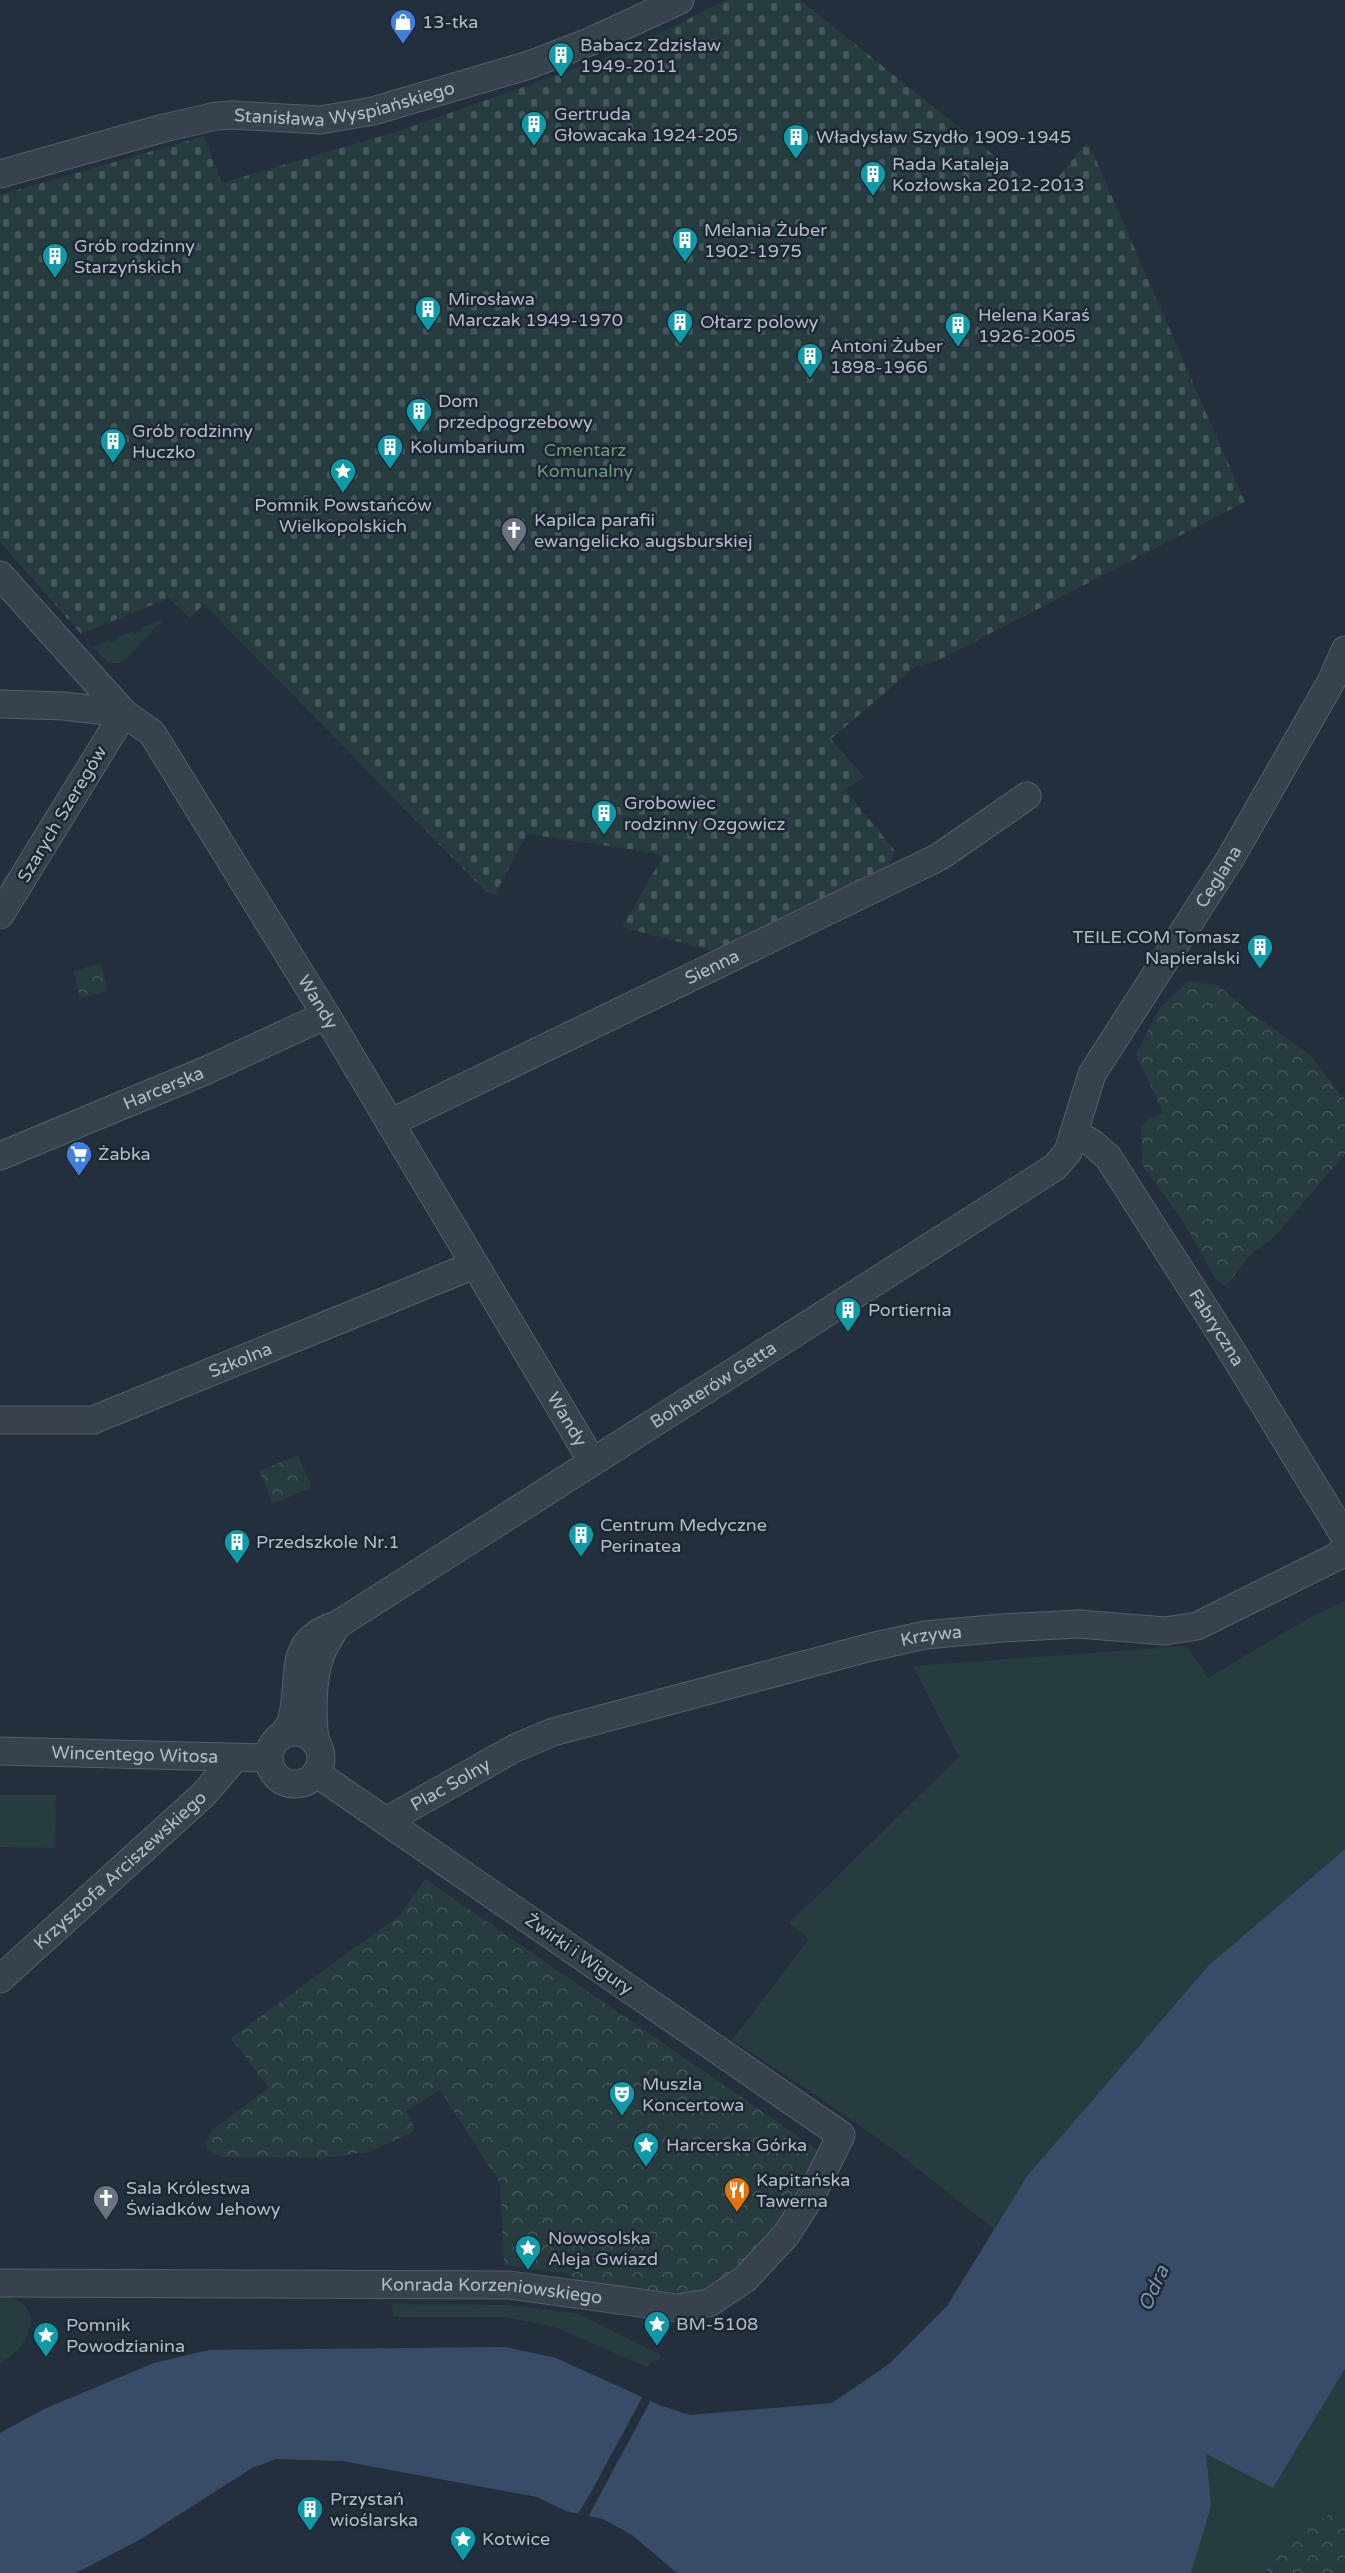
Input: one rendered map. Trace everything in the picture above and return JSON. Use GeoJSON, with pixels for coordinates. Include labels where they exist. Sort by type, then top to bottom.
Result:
{"type":"FeatureCollection","features":[{"type":"Feature","properties":{"kind":"street","name":"Stanisława Wyspiańskiego"},"geometry":{"type":"LineString","coordinates":[[0,174],[208,118],[232,115],[320,120],[373,111],[529,65],[599,38],[680,0]]}},
{"type":"Feature","properties":{"kind":"street","name":"Wandy"},"geometry":{"type":"LineString","coordinates":[[0,575],[124,713],[152,733],[326,1015],[592,1461]]}},
{"type":"Feature","properties":{"kind":"street","name":"Ceglana"},"geometry":{"type":"LineString","coordinates":[[1074,1133],[1092,1074],[1230,859],[1331,682],[1345,650]]}},
{"type":"Feature","properties":{"kind":"street"},"geometry":{"type":"LineString","coordinates":[[0,704],[64,706],[124,713]]}},
{"type":"Feature","properties":{"kind":"street","name":"Szarych Szeregów"},"geometry":{"type":"LineString","coordinates":[[0,915],[124,713]]}},
{"type":"Feature","properties":{"kind":"street","name":"Sienna"},"geometry":{"type":"LineString","coordinates":[[390,1123],[939,857],[1027,796]]}},
{"type":"Feature","properties":{"kind":"street","name":"Harcerska"},"geometry":{"type":"LineString","coordinates":[[0,1156],[197,1074],[326,1015]]}},
{"type":"Feature","properties":{"kind":"street","name":"Bohaterów Getta"},"geometry":{"type":"LineString","coordinates":[[275,1748],[291,1724],[302,1648],[313,1635],[337,1624],[1054,1167],[1068,1152],[1074,1133]]}},
{"type":"Feature","properties":{"kind":"street","name":"Fabryczna"},"geometry":{"type":"LineString","coordinates":[[1074,1133],[1092,1143],[1108,1157],[1230,1349],[1345,1537]]}},
{"type":"Feature","properties":{"kind":"street","name":"Szkolna"},"geometry":{"type":"LineString","coordinates":[[0,1420],[93,1420],[474,1265]]}},
{"type":"Feature","properties":{"kind":"street","name":"Krzywa"},"geometry":{"type":"LineString","coordinates":[[513,1749],[553,1732],[871,1647],[925,1635],[1079,1624],[1165,1631],[1197,1626],[1338,1556],[1345,1547]]}},
{"type":"Feature","properties":{"kind":"street","name":"Bohaterów Getta"},"geometry":{"type":"LineString","coordinates":[[316,1743],[312,1726],[317,1668],[323,1648],[337,1624]]}},
{"type":"Feature","properties":{"kind":"street"},"geometry":{"type":"LineString","coordinates":[[296,1732],[316,1743],[321,1759],[316,1773],[303,1783],[287,1783],[275,1774],[275,1748],[296,1732]]}},
{"type":"Feature","properties":{"kind":"street","name":"Wincentego Witosa"},"geometry":{"type":"LineString","coordinates":[[0,1751],[235,1758],[275,1748]]}},
{"type":"Feature","properties":{"kind":"street","name":"Plac Solny"},"geometry":{"type":"LineString","coordinates":[[386,1821],[513,1749]]}},
{"type":"Feature","properties":{"kind":"street","name":"Krzysztofa Arciszewskiego"},"geometry":{"type":"LineString","coordinates":[[0,1979],[203,1795],[235,1758]]}},
{"type":"Feature","properties":{"kind":"street","name":"Żwirki i Wigury"},"geometry":{"type":"LineString","coordinates":[[316,1773],[841,2135]]}},
{"type":"Feature","properties":{"kind":"street","name":"Konrada Korzeniowskiego"},"geometry":{"type":"LineString","coordinates":[[0,2283],[509,2285],[677,2308],[709,2303],[745,2279],[786,2235],[811,2196],[841,2135]]}},
{"type":"Feature","properties":{"kind":"green space","name":"Cmentarz Komunalny"},"geometry":{"type":"Polygon","coordinates":[[[726,0],[800,0],[1044,195],[1086,143],[1092,151],[1245,502],[937,661],[915,667],[831,739],[864,777],[845,790],[895,851],[886,871],[717,952],[622,927],[662,858],[655,853],[527,834],[495,894],[485,891],[204,604],[190,618],[169,598],[81,634],[0,542],[0,195],[204,136],[222,183],[399,131],[620,53],[726,0]]]}},
{"type":"Feature","properties":{"kind":"green space"},"geometry":{"type":"Polygon","coordinates":[[[163,620],[122,663],[108,663],[93,647],[109,640],[110,643],[118,640],[117,637],[133,631],[134,634],[141,631],[140,628],[163,620]]]}},
{"type":"Feature","properties":{"kind":"green space"},"geometry":{"type":"Polygon","coordinates":[[[101,964],[108,991],[80,998],[73,971],[101,964]]]}},
{"type":"Feature","properties":{"kind":"green space"},"geometry":{"type":"Polygon","coordinates":[[[1188,981],[1218,985],[1244,1008],[1310,1055],[1345,1100],[1345,1154],[1274,1237],[1252,1253],[1226,1286],[1216,1280],[1183,1221],[1142,1165],[1141,1127],[1148,1119],[1163,1113],[1136,1054],[1159,1009],[1188,981]]]}},
{"type":"Feature","properties":{"kind":"green space"},"geometry":{"type":"Polygon","coordinates":[[[298,1455],[312,1487],[273,1504],[259,1471],[298,1455]]]}},
{"type":"Feature","properties":{"kind":"green space"},"geometry":{"type":"Polygon","coordinates":[[[1345,1601],[1345,1849],[1209,1965],[1027,2176],[994,2229],[894,2150],[732,2040],[809,1939],[789,1923],[959,1757],[913,1666],[1187,1646],[1208,1678],[1312,1616],[1345,1601]]]}},
{"type":"Feature","properties":{"kind":"green space"},"geometry":{"type":"Polygon","coordinates":[[[0,1795],[56,1795],[55,1848],[0,1847],[0,1795]]]}},
{"type":"Feature","properties":{"kind":"green space"},"geometry":{"type":"Polygon","coordinates":[[[425,1879],[821,2152],[797,2208],[721,2285],[692,2299],[593,2290],[567,2274],[504,2265],[500,2183],[440,2090],[406,2111],[413,2123],[413,2132],[369,2152],[323,2158],[221,2157],[207,2150],[205,2143],[213,2129],[269,2088],[231,2038],[400,1915],[425,1879]]]}},
{"type":"Feature","properties":{"kind":"green space"},"geometry":{"type":"Polygon","coordinates":[[[0,2296],[19,2301],[29,2312],[31,2319],[22,2345],[0,2364],[0,2296]]]}},
{"type":"Feature","properties":{"kind":"green space"},"geometry":{"type":"Polygon","coordinates":[[[392,2304],[508,2305],[577,2313],[661,2355],[659,2360],[650,2362],[647,2367],[555,2327],[504,2317],[393,2317],[392,2304]]]}},
{"type":"Feature","properties":{"kind":"green space"},"geometry":{"type":"Polygon","coordinates":[[[1345,2369],[1345,2504],[1272,2554],[1266,2573],[1191,2573],[1210,2506],[1205,2454],[1273,2488],[1345,2369]]]}},
{"type":"Feature","properties":{"kind":"green space"},"geometry":{"type":"Polygon","coordinates":[[[1345,2504],[1345,2573],[1266,2573],[1272,2554],[1345,2504]]]}},
{"type":"Feature","properties":{"kind":"water","name":"Odra"},"geometry":{"type":"Polygon","coordinates":[[[1345,1849],[1345,2369],[1273,2488],[1206,2454],[1211,2506],[1191,2573],[677,2573],[632,2535],[603,2519],[566,2511],[537,2497],[342,2461],[276,2459],[252,2468],[141,2539],[76,2573],[0,2573],[0,2433],[44,2409],[154,2363],[209,2350],[506,2347],[556,2358],[662,2406],[690,2415],[832,2403],[889,2364],[947,2306],[1027,2176],[1209,1965],[1345,1849]]]}},
{"type":"Feature","properties":{"kind":"pier"},"geometry":{"type":"Polygon","coordinates":[[[644,2394],[652,2398],[587,2519],[571,2516],[577,2515],[590,2494],[644,2394]]]}},
{"type":"Feature","properties":{"kind":"place","name":"13-tka"},"geometry":{"type":"Point","coordinates":[403,45]}},
{"type":"Feature","properties":{"kind":"place","name":"Babacz Zdzisław 1949-2011"},"geometry":{"type":"Point","coordinates":[561,78]}},
{"type":"Feature","properties":{"kind":"place","name":"Gertruda Głowacaka 1924-205"},"geometry":{"type":"Point","coordinates":[534,147]}},
{"type":"Feature","properties":{"kind":"place","name":"Władysław Szydło 1909-1945"},"geometry":{"type":"Point","coordinates":[796,160]}},
{"type":"Feature","properties":{"kind":"place","name":"Rada Kataleja Kozłowska 2012-2013"},"geometry":{"type":"Point","coordinates":[873,197]}},
{"type":"Feature","properties":{"kind":"place","name":"Melania Żuber 1902-1975"},"geometry":{"type":"Point","coordinates":[685,263]}},
{"type":"Feature","properties":{"kind":"place","name":"Grób rodzinny Starzyńskich"},"geometry":{"type":"Point","coordinates":[55,279]}},
{"type":"Feature","properties":{"kind":"place","name":"Mirosława Marczak 1949-1970"},"geometry":{"type":"Point","coordinates":[428,332]}},
{"type":"Feature","properties":{"kind":"place","name":"Ołtarz polowy"},"geometry":{"type":"Point","coordinates":[680,345]}},
{"type":"Feature","properties":{"kind":"place","name":"Helena Karaś 1926-2005"},"geometry":{"type":"Point","coordinates":[958,348]}},
{"type":"Feature","properties":{"kind":"place","name":"Antoni Żuber 1898-1966"},"geometry":{"type":"Point","coordinates":[810,379]}},
{"type":"Feature","properties":{"kind":"place","name":"Dom przedpogrzebowy"},"geometry":{"type":"Point","coordinates":[419,434]}},
{"type":"Feature","properties":{"kind":"place","name":"Grób rodzinny Huczko"},"geometry":{"type":"Point","coordinates":[113,464]}},
{"type":"Feature","properties":{"kind":"place","name":"Kolumbarium"},"geometry":{"type":"Point","coordinates":[390,470]}},
{"type":"Feature","properties":{"kind":"place","name":"Pomnik Powstańców Wielkopolskich"},"geometry":{"type":"Point","coordinates":[343,494]}},
{"type":"Feature","properties":{"kind":"place","name":"Kapilca parafii ewangelicko augsburskiej"},"geometry":{"type":"Point","coordinates":[514,553]}},
{"type":"Feature","properties":{"kind":"place","name":"Grobowiec rodzinny Ozgowicz"},"geometry":{"type":"Point","coordinates":[604,836]}},
{"type":"Feature","properties":{"kind":"place","name":"TEILE.COM Tomasz Napieralski"},"geometry":{"type":"Point","coordinates":[1260,970]}},
{"type":"Feature","properties":{"kind":"place","name":"Żabka"},"geometry":{"type":"Point","coordinates":[79,1177]}},
{"type":"Feature","properties":{"kind":"place","name":"Portiernia"},"geometry":{"type":"Point","coordinates":[848,1333]}},
{"type":"Feature","properties":{"kind":"place","name":"Centrum Medyczne Perinatea"},"geometry":{"type":"Point","coordinates":[581,1558]}},
{"type":"Feature","properties":{"kind":"place","name":"Przedszkole Nr.1"},"geometry":{"type":"Point","coordinates":[237,1565]}},
{"type":"Feature","properties":{"kind":"place","name":"Muszla Koncertowa"},"geometry":{"type":"Point","coordinates":[622,2117]}},
{"type":"Feature","properties":{"kind":"place","name":"Harcerska Górka"},"geometry":{"type":"Point","coordinates":[646,2168]}},
{"type":"Feature","properties":{"kind":"place","name":"Kapitańska Tawerna"},"geometry":{"type":"Point","coordinates":[737,2213]}},
{"type":"Feature","properties":{"kind":"place","name":"Sala Królestwa Świadków Jehowy"},"geometry":{"type":"Point","coordinates":[106,2221]}},
{"type":"Feature","properties":{"kind":"place","name":"Nowosolska Aleja Gwiazd"},"geometry":{"type":"Point","coordinates":[528,2271]}},
{"type":"Feature","properties":{"kind":"place","name":"BM-5108"},"geometry":{"type":"Point","coordinates":[657,2347]}},
{"type":"Feature","properties":{"kind":"place","name":"Pomnik Powodzianina"},"geometry":{"type":"Point","coordinates":[46,2358]}},
{"type":"Feature","properties":{"kind":"place","name":"Przystań wioślarska"},"geometry":{"type":"Point","coordinates":[310,2532]}},
{"type":"Feature","properties":{"kind":"place","name":"Kotwice"},"geometry":{"type":"Point","coordinates":[463,2562]}}]}
